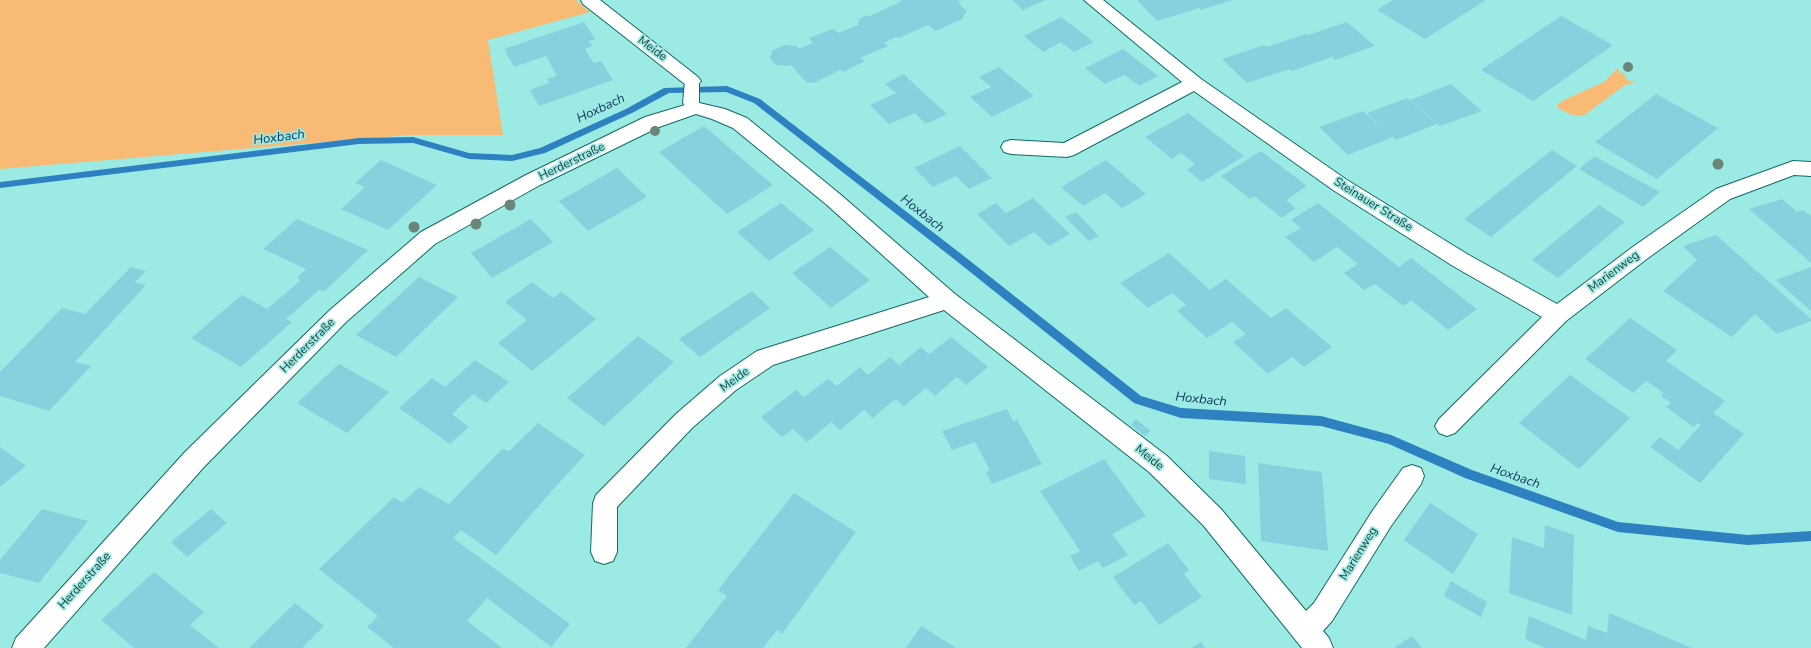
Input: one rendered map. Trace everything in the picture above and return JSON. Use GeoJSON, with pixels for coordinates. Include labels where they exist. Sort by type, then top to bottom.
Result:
{"type":"FeatureCollection","features":[{"type":"Feature","properties":{"kind":"street","name":"Meide"},"geometry":{"type":"LineString","coordinates":[[589,0],[692,81]]}},
{"type":"Feature","properties":{"kind":"street","name":"Steinauer Straße"},"geometry":{"type":"LineString","coordinates":[[1092,0],[1195,83],[1340,185],[1460,260],[1558,315]]}},
{"type":"Feature","properties":{"kind":"street"},"geometry":{"type":"LineString","coordinates":[[1011,147],[1067,150],[1195,83]]}},
{"type":"Feature","properties":{"kind":"street","name":"Meide"},"geometry":{"type":"LineString","coordinates":[[693,105],[740,123],[834,200],[947,300],[1158,464],[1212,517],[1312,639]]}},
{"type":"Feature","properties":{"kind":"street","name":"Herderstraße"},"geometry":{"type":"LineString","coordinates":[[26,648],[194,460],[338,316],[428,238],[534,180],[652,122],[693,105]]}},
{"type":"Feature","properties":{"kind":"street","name":"Marienweg"},"geometry":{"type":"LineString","coordinates":[[1447,426],[1558,315],[1641,252],[1723,194],[1793,168],[1811,169]]}},
{"type":"Feature","properties":{"kind":"street","name":"Meide"},"geometry":{"type":"LineString","coordinates":[[604,552],[605,503],[684,421],[728,383],[765,358],[947,300]]}},
{"type":"Feature","properties":{"kind":"street","name":"Marienweg"},"geometry":{"type":"LineString","coordinates":[[1312,639],[1323,612],[1382,518],[1412,476]]}},
{"type":"Feature","properties":{"kind":"lane","name":"Meide"},"geometry":{"type":"LineString","coordinates":[[692,81],[693,105]]}},
{"type":"Feature","properties":{"kind":"shaded area"},"geometry":{"type":"Polygon","coordinates":[[[0,0],[576,0],[590,12],[488,40],[503,135],[409,135],[0,169],[0,0]]]}},
{"type":"Feature","properties":{"kind":"shaded area"},"geometry":{"type":"Polygon","coordinates":[[[1618,68],[1620,73],[1624,73],[1626,79],[1635,83],[1625,85],[1583,116],[1572,115],[1558,108],[1558,104],[1566,99],[1604,82],[1618,68]]]}},
{"type":"Feature","properties":{"kind":"building"},"geometry":{"type":"Polygon","coordinates":[[[900,0],[957,0],[961,3],[959,4],[967,11],[962,19],[936,31],[928,25],[899,38],[896,37],[884,43],[888,46],[860,58],[865,61],[843,72],[840,70],[814,83],[806,82],[791,65],[776,65],[770,58],[773,50],[785,45],[797,46],[799,49],[813,43],[809,38],[833,29],[838,33],[858,25],[859,19],[865,16],[870,16],[902,1],[900,0]]]}},
{"type":"Feature","properties":{"kind":"building"},"geometry":{"type":"Polygon","coordinates":[[[1012,0],[1046,0],[1023,10],[1012,0]]]}},
{"type":"Feature","properties":{"kind":"building"},"geometry":{"type":"Polygon","coordinates":[[[1137,0],[1233,0],[1201,10],[1199,8],[1157,21],[1137,0]]]}},
{"type":"Feature","properties":{"kind":"building"},"geometry":{"type":"Polygon","coordinates":[[[1393,0],[1486,0],[1425,39],[1377,10],[1393,0]]]}},
{"type":"Feature","properties":{"kind":"building"},"geometry":{"type":"Polygon","coordinates":[[[1561,16],[1613,45],[1533,101],[1481,70],[1561,16]]]}},
{"type":"Feature","properties":{"kind":"building"},"geometry":{"type":"Polygon","coordinates":[[[1061,17],[1094,42],[1074,52],[1061,42],[1043,52],[1024,36],[1061,17]]]}},
{"type":"Feature","properties":{"kind":"building"},"geometry":{"type":"Polygon","coordinates":[[[584,22],[595,39],[589,41],[592,46],[585,49],[594,63],[601,61],[613,80],[539,106],[530,90],[549,83],[547,79],[557,76],[546,56],[514,67],[504,49],[584,22]]]}},
{"type":"Feature","properties":{"kind":"building"},"geometry":{"type":"Polygon","coordinates":[[[1347,22],[1375,46],[1335,60],[1332,57],[1292,71],[1290,69],[1247,83],[1222,59],[1264,45],[1266,47],[1347,22]]]}},
{"type":"Feature","properties":{"kind":"building"},"geometry":{"type":"Polygon","coordinates":[[[1123,49],[1158,76],[1139,86],[1125,75],[1105,84],[1085,68],[1123,49]]]}},
{"type":"Feature","properties":{"kind":"building"},"geometry":{"type":"Polygon","coordinates":[[[999,67],[1034,96],[992,117],[970,97],[991,87],[979,77],[999,67]]]}},
{"type":"Feature","properties":{"kind":"building"},"geometry":{"type":"Polygon","coordinates":[[[904,74],[947,114],[926,124],[915,113],[889,124],[870,105],[896,93],[885,84],[904,74]]]}},
{"type":"Feature","properties":{"kind":"building"},"geometry":{"type":"Polygon","coordinates":[[[1451,84],[1482,111],[1440,126],[1410,100],[1451,84]]]}},
{"type":"Feature","properties":{"kind":"building"},"geometry":{"type":"Polygon","coordinates":[[[1656,94],[1718,128],[1657,179],[1595,142],[1656,94]]]}},
{"type":"Feature","properties":{"kind":"building"},"geometry":{"type":"Polygon","coordinates":[[[1407,98],[1437,124],[1396,140],[1393,137],[1348,155],[1319,127],[1363,111],[1385,131],[1367,113],[1407,98]]]}},
{"type":"Feature","properties":{"kind":"building"},"geometry":{"type":"Polygon","coordinates":[[[1188,113],[1244,156],[1202,182],[1187,170],[1195,164],[1181,153],[1172,159],[1145,137],[1188,113]]]}},
{"type":"Feature","properties":{"kind":"building"},"geometry":{"type":"Polygon","coordinates":[[[704,126],[773,185],[727,214],[659,152],[704,126]]]}},
{"type":"Feature","properties":{"kind":"building"},"geometry":{"type":"Polygon","coordinates":[[[960,146],[992,178],[969,189],[956,176],[933,187],[914,168],[960,146]]]}},
{"type":"Feature","properties":{"kind":"building"},"geometry":{"type":"Polygon","coordinates":[[[1552,150],[1577,166],[1491,237],[1464,219],[1552,150]]]}},
{"type":"Feature","properties":{"kind":"building"},"geometry":{"type":"Polygon","coordinates":[[[1261,151],[1307,186],[1286,200],[1296,208],[1282,218],[1254,196],[1250,199],[1221,176],[1261,151]]]}},
{"type":"Feature","properties":{"kind":"building"},"geometry":{"type":"Polygon","coordinates":[[[1595,156],[1660,192],[1643,207],[1579,169],[1595,156]]]}},
{"type":"Feature","properties":{"kind":"building"},"geometry":{"type":"Polygon","coordinates":[[[381,160],[437,185],[388,230],[341,209],[365,187],[355,183],[381,160]]]}},
{"type":"Feature","properties":{"kind":"building"},"geometry":{"type":"Polygon","coordinates":[[[1106,160],[1146,194],[1122,208],[1105,193],[1083,206],[1061,187],[1106,160]]]}},
{"type":"Feature","properties":{"kind":"building"},"geometry":{"type":"Polygon","coordinates":[[[617,168],[647,197],[588,231],[559,201],[617,168]]]}},
{"type":"Feature","properties":{"kind":"building"},"geometry":{"type":"Polygon","coordinates":[[[1033,198],[1070,234],[1049,246],[1034,232],[1009,246],[977,214],[996,203],[1006,213],[1033,198]]]}},
{"type":"Feature","properties":{"kind":"building"},"geometry":{"type":"Polygon","coordinates":[[[1782,199],[1797,212],[1803,210],[1811,216],[1811,263],[1749,209],[1782,199]]]}},
{"type":"Feature","properties":{"kind":"building"},"geometry":{"type":"Polygon","coordinates":[[[781,203],[814,230],[769,261],[737,232],[781,203]]]}},
{"type":"Feature","properties":{"kind":"building"},"geometry":{"type":"Polygon","coordinates":[[[1318,203],[1399,267],[1411,258],[1477,309],[1448,330],[1411,300],[1403,306],[1375,284],[1364,290],[1344,273],[1358,264],[1337,247],[1314,262],[1285,237],[1301,228],[1291,220],[1318,203]]]}},
{"type":"Feature","properties":{"kind":"building"},"geometry":{"type":"Polygon","coordinates":[[[1599,205],[1625,222],[1558,278],[1532,260],[1599,205]]]}},
{"type":"Feature","properties":{"kind":"building"},"geometry":{"type":"Polygon","coordinates":[[[1076,212],[1099,236],[1089,241],[1065,217],[1076,212]]]}},
{"type":"Feature","properties":{"kind":"building"},"geometry":{"type":"Polygon","coordinates":[[[297,219],[368,250],[325,291],[319,290],[286,319],[292,322],[241,367],[191,338],[242,295],[267,309],[301,280],[297,278],[306,269],[263,249],[297,219]]]}},
{"type":"Feature","properties":{"kind":"building"},"geometry":{"type":"Polygon","coordinates":[[[531,219],[553,242],[492,278],[471,253],[531,219]]]}},
{"type":"Feature","properties":{"kind":"building"},"geometry":{"type":"Polygon","coordinates":[[[1716,235],[1811,319],[1811,321],[1777,334],[1755,314],[1732,337],[1663,291],[1697,260],[1683,246],[1716,235]]]}},
{"type":"Feature","properties":{"kind":"building"},"geometry":{"type":"Polygon","coordinates":[[[830,247],[870,280],[831,308],[792,273],[830,247]]]}},
{"type":"Feature","properties":{"kind":"building"},"geometry":{"type":"Polygon","coordinates":[[[1169,253],[1210,290],[1226,279],[1271,318],[1286,308],[1332,347],[1304,367],[1292,357],[1268,374],[1233,342],[1246,334],[1232,322],[1207,338],[1177,311],[1186,305],[1172,293],[1148,308],[1120,283],[1169,253]]]}},
{"type":"Feature","properties":{"kind":"building"},"geometry":{"type":"Polygon","coordinates":[[[131,267],[146,271],[135,282],[146,285],[75,362],[91,366],[49,411],[0,396],[0,372],[62,308],[85,314],[131,267]]]}},
{"type":"Feature","properties":{"kind":"building"},"geometry":{"type":"Polygon","coordinates":[[[1811,267],[1811,311],[1776,280],[1811,267]]]}},
{"type":"Feature","properties":{"kind":"building"},"geometry":{"type":"Polygon","coordinates":[[[419,277],[458,297],[396,357],[356,335],[419,277]]]}},
{"type":"Feature","properties":{"kind":"building"},"geometry":{"type":"Polygon","coordinates":[[[532,282],[553,298],[561,292],[596,319],[532,371],[498,343],[527,320],[505,302],[532,282]]]}},
{"type":"Feature","properties":{"kind":"building"},"geometry":{"type":"Polygon","coordinates":[[[752,291],[770,308],[700,357],[679,339],[752,291]]]}},
{"type":"Feature","properties":{"kind":"building"},"geometry":{"type":"Polygon","coordinates":[[[1630,318],[1677,350],[1666,361],[1725,401],[1713,413],[1744,434],[1700,483],[1650,447],[1660,437],[1678,450],[1701,425],[1698,423],[1694,427],[1666,407],[1671,403],[1661,396],[1664,393],[1646,381],[1633,393],[1585,359],[1630,318]]]}},
{"type":"Feature","properties":{"kind":"building"},"geometry":{"type":"Polygon","coordinates":[[[638,336],[674,362],[604,426],[567,398],[638,336]]]}},
{"type":"Feature","properties":{"kind":"building"},"geometry":{"type":"Polygon","coordinates":[[[951,337],[988,367],[966,385],[957,377],[935,396],[926,388],[904,406],[895,399],[873,418],[864,410],[840,430],[831,422],[807,442],[793,429],[782,437],[761,417],[796,390],[804,397],[828,379],[837,386],[860,367],[868,375],[890,357],[899,365],[921,347],[929,354],[951,337]]]}},
{"type":"Feature","properties":{"kind":"building"},"geometry":{"type":"Polygon","coordinates":[[[475,360],[509,382],[486,403],[473,394],[452,414],[469,427],[450,444],[399,408],[432,378],[445,387],[475,360]]]}},
{"type":"Feature","properties":{"kind":"building"},"geometry":{"type":"Polygon","coordinates":[[[339,364],[389,392],[347,433],[297,403],[339,364]]]}},
{"type":"Feature","properties":{"kind":"building"},"geometry":{"type":"Polygon","coordinates":[[[1570,375],[1630,418],[1579,469],[1519,423],[1570,375]]]}},
{"type":"Feature","properties":{"kind":"building"},"geometry":{"type":"Polygon","coordinates":[[[1007,409],[1013,421],[1017,420],[1042,464],[992,484],[986,472],[990,470],[975,442],[952,450],[942,431],[1007,409]]]}},
{"type":"Feature","properties":{"kind":"building"},"geometry":{"type":"Polygon","coordinates":[[[1136,419],[1151,431],[1145,436],[1131,425],[1136,419]]]}},
{"type":"Feature","properties":{"kind":"building"},"geometry":{"type":"Polygon","coordinates":[[[538,423],[585,455],[496,555],[461,530],[453,538],[570,624],[551,647],[487,598],[467,621],[502,648],[394,648],[367,627],[378,616],[319,569],[394,497],[402,503],[419,487],[449,504],[502,449],[509,451],[538,423]]]}},
{"type":"Feature","properties":{"kind":"building"},"geometry":{"type":"Polygon","coordinates":[[[0,447],[26,466],[0,487],[0,447]]]}},
{"type":"Feature","properties":{"kind":"building"},"geometry":{"type":"Polygon","coordinates":[[[1209,451],[1245,456],[1246,484],[1209,479],[1209,451]]]}},
{"type":"Feature","properties":{"kind":"building"},"geometry":{"type":"Polygon","coordinates":[[[1104,459],[1146,516],[1112,534],[1128,555],[1103,568],[1098,561],[1079,571],[1070,556],[1080,551],[1040,491],[1104,459]]]}},
{"type":"Feature","properties":{"kind":"building"},"geometry":{"type":"Polygon","coordinates":[[[1258,463],[1322,472],[1328,551],[1261,541],[1258,463]]]}},
{"type":"Feature","properties":{"kind":"building"},"geometry":{"type":"Polygon","coordinates":[[[794,493],[856,532],[782,634],[777,630],[763,648],[686,648],[727,596],[718,590],[794,493]]]}},
{"type":"Feature","properties":{"kind":"building"},"geometry":{"type":"Polygon","coordinates":[[[1430,503],[1478,534],[1453,574],[1404,540],[1430,503]]]}},
{"type":"Feature","properties":{"kind":"building"},"geometry":{"type":"Polygon","coordinates":[[[42,509],[88,521],[39,583],[0,573],[0,560],[42,509]]]}},
{"type":"Feature","properties":{"kind":"building"},"geometry":{"type":"Polygon","coordinates":[[[211,509],[227,523],[187,557],[171,542],[211,509]]]}},
{"type":"Feature","properties":{"kind":"building"},"geometry":{"type":"Polygon","coordinates":[[[1545,525],[1574,535],[1572,615],[1509,593],[1512,537],[1544,548],[1545,525]]]}},
{"type":"Feature","properties":{"kind":"building"},"geometry":{"type":"Polygon","coordinates":[[[1168,543],[1189,570],[1184,574],[1202,597],[1159,625],[1141,601],[1134,605],[1113,577],[1168,543]]]}},
{"type":"Feature","properties":{"kind":"building"},"geometry":{"type":"Polygon","coordinates":[[[154,572],[204,612],[190,625],[219,648],[134,648],[101,620],[154,572]]]}},
{"type":"Feature","properties":{"kind":"building"},"geometry":{"type":"Polygon","coordinates":[[[1451,581],[1487,602],[1481,617],[1444,596],[1451,581]]]}},
{"type":"Feature","properties":{"kind":"building"},"geometry":{"type":"Polygon","coordinates":[[[295,603],[324,626],[302,648],[249,648],[295,603]]]}},
{"type":"Feature","properties":{"kind":"building"},"geometry":{"type":"Polygon","coordinates":[[[1609,613],[1692,648],[1545,648],[1525,639],[1529,616],[1586,640],[1588,626],[1607,633],[1609,613]]]}},
{"type":"Feature","properties":{"kind":"building"},"geometry":{"type":"Polygon","coordinates":[[[921,626],[956,648],[906,648],[921,626]]]}},
{"type":"Feature","properties":{"kind":"building"},"geometry":{"type":"Polygon","coordinates":[[[1412,636],[1422,648],[1394,648],[1412,636]]]}},
{"type":"Feature","properties":{"kind":"building"},"geometry":{"type":"Polygon","coordinates":[[[1201,642],[1205,648],[1191,648],[1201,642]]]}},
{"type":"Feature","properties":{"kind":"waterway","name":"Hoxbach"},"geometry":{"type":"LineString","coordinates":[[0,185],[359,141],[413,140],[469,156],[512,158],[542,151],[629,111],[667,90],[727,89],[757,101],[957,256],[1138,400],[1181,413],[1321,421],[1391,440],[1469,474],[1618,527],[1748,540],[1811,536]]}}]}
